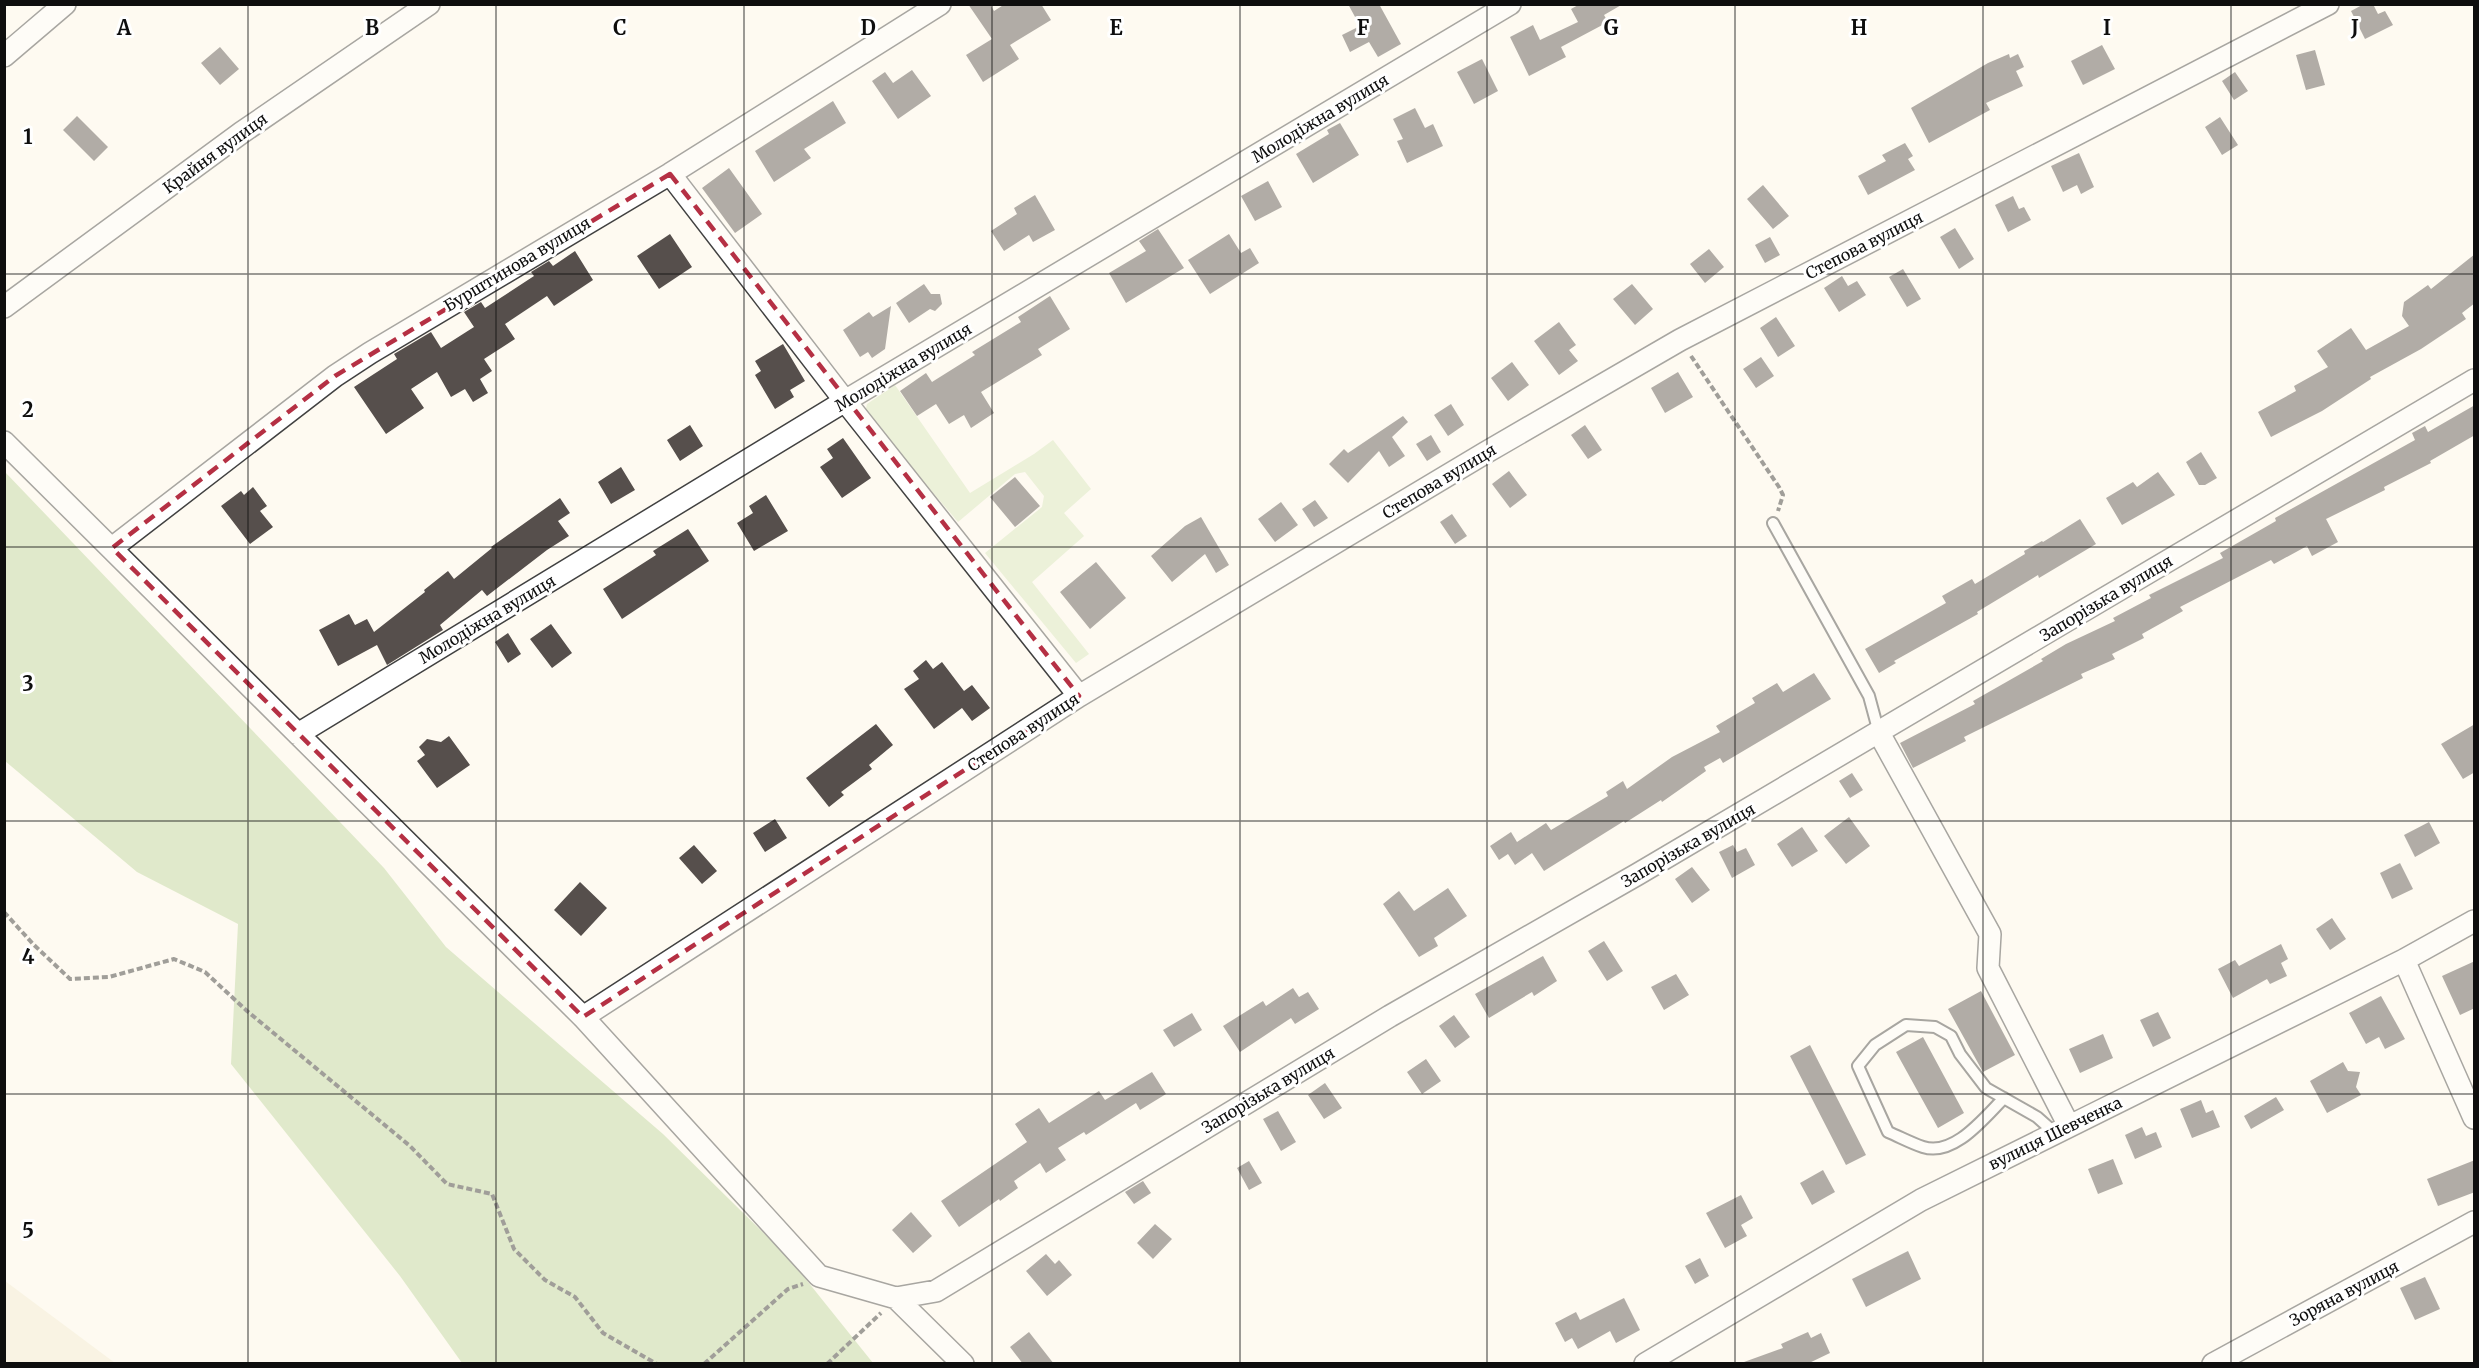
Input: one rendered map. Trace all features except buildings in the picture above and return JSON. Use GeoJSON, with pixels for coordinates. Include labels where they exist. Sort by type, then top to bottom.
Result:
{"type":"FeatureCollection","features":[{"type":"Feature","properties":{"kind":"street"},"geometry":{"type":"LineString","coordinates":[[4,56],[65,4]]}},
{"type":"Feature","properties":{"kind":"street","name":"Крайня вулиця"},"geometry":{"type":"LineString","coordinates":[[4,307],[241,133],[429,4]]}},
{"type":"Feature","properties":{"kind":"street","name":"Бурштинова вулиця"},"geometry":{"type":"LineString","coordinates":[[112,548],[352,364],[670,174],[940,4]]}},
{"type":"Feature","properties":{"kind":"street","name":"Молодіжна вулиця"},"geometry":{"type":"LineString","coordinates":[[298,734],[845,401],[1510,4]]}},
{"type":"Feature","properties":{"kind":"street","name":"Степова вулиця"},"geometry":{"type":"LineString","coordinates":[[583,1017],[1079,696],[1485,453],[1680,340],[2328,4]]}},
{"type":"Feature","properties":{"kind":"street"},"geometry":{"type":"LineString","coordinates":[[670,174],[845,401],[1079,696]]}},
{"type":"Feature","properties":{"kind":"street","name":"Запорізька вулиця"},"geometry":{"type":"LineString","coordinates":[[896,1298],[936,1291],[1390,1016],[1879,733],[2475,380]]}},
{"type":"Feature","properties":{"kind":"street"},"geometry":{"type":"LineString","coordinates":[[4,442],[583,1017],[819,1276],[896,1298],[963,1364]]}},
{"type":"Feature","properties":{"kind":"street"},"geometry":{"type":"LineString","coordinates":[[1879,733],[1990,934],[1988,968],[2062,1130]]}},
{"type":"Feature","properties":{"kind":"street","name":"вулиця Шевченка"},"geometry":{"type":"LineString","coordinates":[[1645,1364],[1921,1200],[2404,960],[2475,921]]}},
{"type":"Feature","properties":{"kind":"street"},"geometry":{"type":"LineString","coordinates":[[2404,960],[2475,1118]]}},
{"type":"Feature","properties":{"kind":"street","name":"Зоряна вулиця"},"geometry":{"type":"LineString","coordinates":[[2213,1364],[2472,1231]]}},
{"type":"Feature","properties":{"kind":"lane"},"geometry":{"type":"LineString","coordinates":[[1773,523],[1869,696],[1879,733]]}},
{"type":"Feature","properties":{"kind":"lane"},"geometry":{"type":"LineString","coordinates":[[2004,1098],[1979,1123],[1951,1145],[1925,1148],[1888,1132],[1858,1066],[1875,1045],[1906,1025],[1935,1027],[1951,1036],[1960,1054],[1986,1088],[2062,1130]]}},
{"type":"Feature","properties":{"kind":"path"},"geometry":{"type":"LineString","coordinates":[[1680,340],[1779,487],[1783,495],[1782,503],[1774,516],[1773,523]]}},
{"type":"Feature","properties":{"kind":"path"},"geometry":{"type":"LineString","coordinates":[[4,912],[70,979],[109,977],[174,959],[205,972],[256,1019],[410,1146],[447,1184],[492,1194],[514,1249],[545,1280],[575,1298],[603,1333],[657,1364]]}},
{"type":"Feature","properties":{"kind":"path"},"geometry":{"type":"LineString","coordinates":[[704,1364],[788,1289],[819,1276]]}},
{"type":"Feature","properties":{"kind":"path"},"geometry":{"type":"LineString","coordinates":[[827,1364],[896,1298]]}},
{"type":"Feature","properties":{"kind":"highlighted area"},"geometry":{"type":"Polygon","coordinates":[[[670,174],[1079,696],[583,1017],[112,548],[335,376],[670,174]]]}},
{"type":"Feature","properties":{"kind":"shaded area"},"geometry":{"type":"Polygon","coordinates":[[[5,1281],[115,1363],[5,1363],[5,1281]]]}},
{"type":"Feature","properties":{"kind":"green space"},"geometry":{"type":"Polygon","coordinates":[[[895,385],[970,493],[1053,440],[1091,489],[1064,513],[1084,536],[1032,582],[1089,654],[1076,663],[985,553],[1042,507],[1044,496],[1025,472],[1015,474],[958,522],[865,413],[867,404],[895,385]]]}},
{"type":"Feature","properties":{"kind":"green space"},"geometry":{"type":"Polygon","coordinates":[[[5,472],[384,868],[446,947],[663,1134],[788,1257],[873,1363],[462,1363],[400,1276],[231,1064],[238,924],[137,872],[5,761],[5,472]]]}}]}
